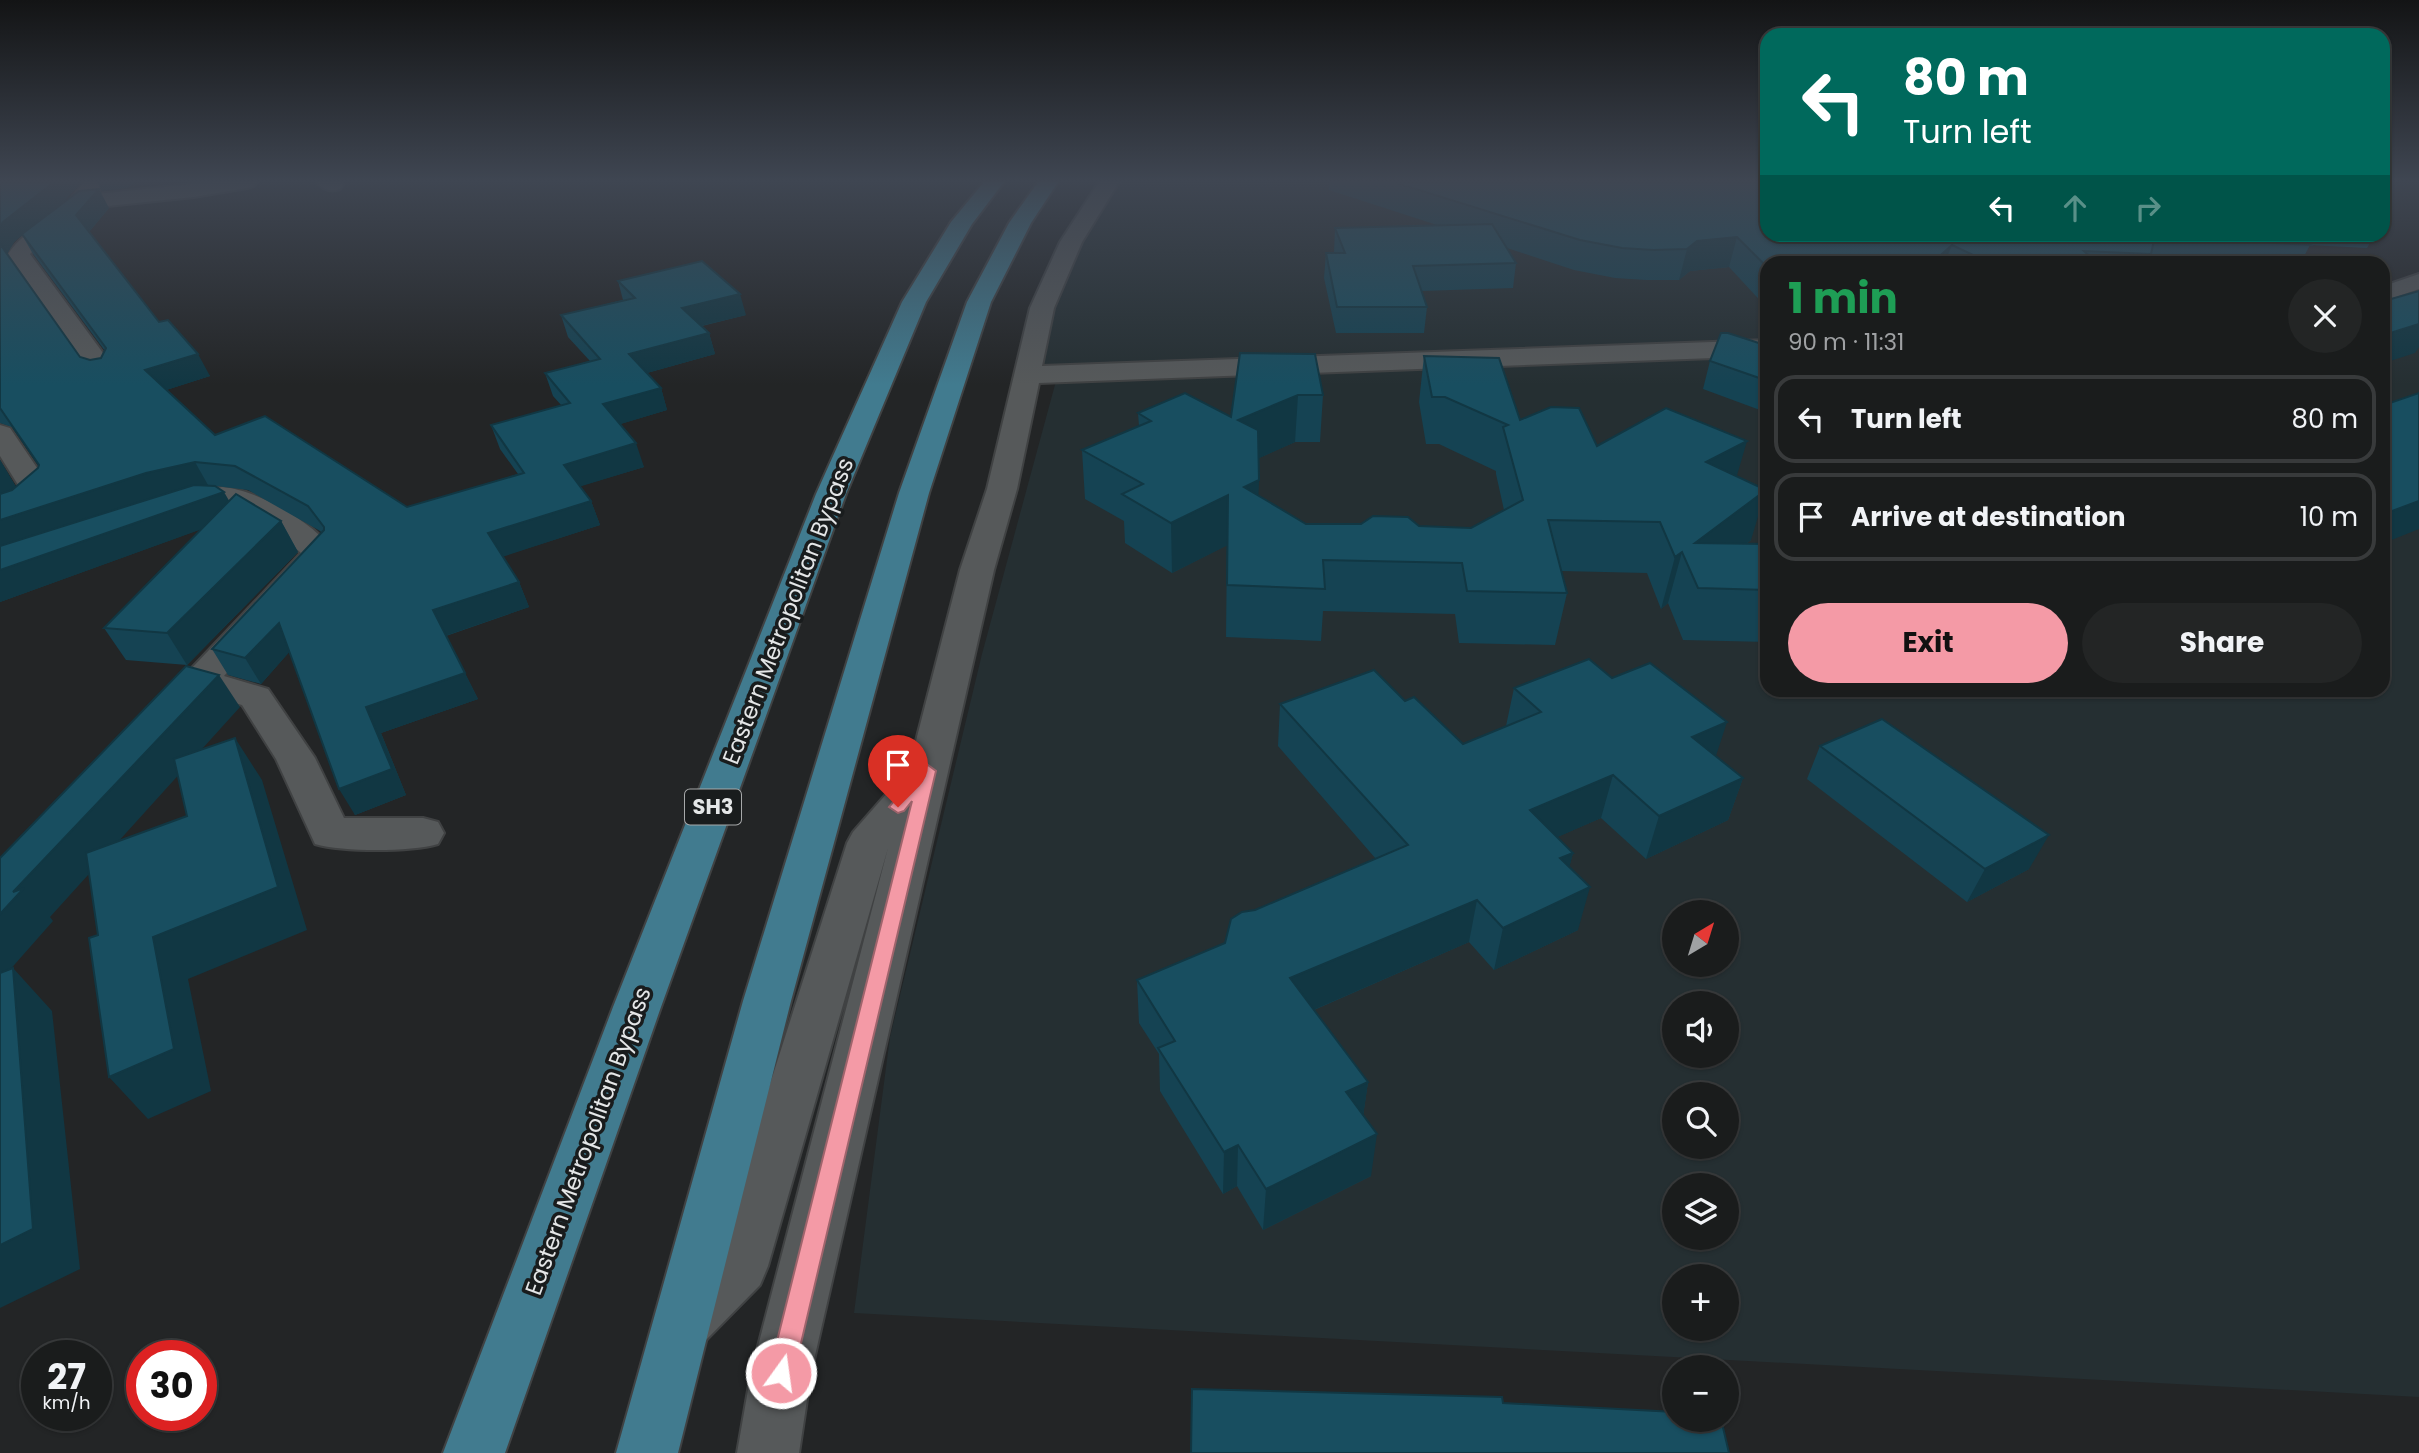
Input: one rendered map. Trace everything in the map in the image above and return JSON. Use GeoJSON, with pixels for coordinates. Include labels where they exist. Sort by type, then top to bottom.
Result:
{"type":"FeatureCollection","features":[{"type":"Feature","properties":{"kind":"main road","name":"Eastern Metropolitan Bypass"},"geometry":{"type":"LineString","coordinates":[[474,1453],[637,1007],[831,494],[914,302],[945,250]]}},
{"type":"Feature","properties":{"kind":"main road"},"geometry":{"type":"LineString","coordinates":[[648,1453],[767,1001],[914,492],[979,302],[1006,250]]}},
{"type":"Feature","properties":{"kind":"street"},"geometry":{"type":"LineString","coordinates":[[22,250],[19,254],[104,372]]}},
{"type":"Feature","properties":{"kind":"street"},"geometry":{"type":"LineString","coordinates":[[768,1453],[781,1373],[977,570],[1002,489],[1042,308],[1068,250]]}},
{"type":"Feature","properties":{"kind":"street"},"geometry":{"type":"LineString","coordinates":[[2390,292],[2419,281]]}},
{"type":"Feature","properties":{"kind":"street"},"geometry":{"type":"LineString","coordinates":[[1028,375],[1760,348]]}},
{"type":"Feature","properties":{"kind":"street"},"geometry":{"type":"LineString","coordinates":[[0,434],[37,490],[17,505],[0,511]]}},
{"type":"Feature","properties":{"kind":"street"},"geometry":{"type":"LineString","coordinates":[[146,515],[208,498],[236,499],[308,540],[319,553],[151,731]]}},
{"type":"Feature","properties":{"kind":"street"},"geometry":{"type":"LineString","coordinates":[[198,681],[255,697],[295,758],[330,833],[423,833]]}},
{"type":"Feature","properties":{"kind":"street"},"geometry":{"type":"LineString","coordinates":[[682,1321],[740,1266],[868,843],[928,771]]}},
{"type":"Feature","properties":{"kind":"shaded area"},"geometry":{"type":"Polygon","coordinates":[[[1079,250],[1767,250],[1767,256],[1760,256],[1760,342],[1040,370],[1053,303],[1079,250]]]}},
{"type":"Feature","properties":{"kind":"shaded area"},"geometry":{"type":"Polygon","coordinates":[[[2419,286],[2419,1397],[1739,1361],[1739,1355],[1662,1356],[854,1313],[890,1037],[982,654],[1056,381],[1760,357],[1760,697],[2390,697],[2390,299],[2419,286]]]}},
{"type":"Feature","properties":{"kind":"building"},"geometry":{"type":"Polygon","coordinates":[[[0,250],[4,250],[80,357],[90,360],[101,358],[106,348],[34,250],[103,250],[159,322],[168,320],[198,354],[145,370],[215,435],[265,416],[407,507],[524,473],[491,425],[570,403],[545,373],[600,359],[561,315],[635,298],[618,281],[702,261],[740,294],[682,308],[709,333],[629,354],[661,388],[603,404],[636,443],[564,465],[591,501],[488,533],[519,582],[433,610],[465,673],[366,707],[392,769],[339,789],[279,623],[245,658],[212,649],[324,530],[308,506],[235,466],[195,462],[146,473],[0,520],[0,494],[12,490],[39,465],[0,408],[0,250]]]}},
{"type":"Feature","properties":{"kind":"building"},"geometry":{"type":"Polygon","coordinates":[[[1344,250],[1508,250],[1516,263],[1413,266],[1427,307],[1337,307],[1326,253],[1345,253],[1344,250]]]}},
{"type":"Feature","properties":{"kind":"building"},"geometry":{"type":"Polygon","coordinates":[[[1750,250],[1947,250],[1940,256],[1760,256],[1760,260],[1750,250]]]}},
{"type":"Feature","properties":{"kind":"building"},"geometry":{"type":"Polygon","coordinates":[[[1962,250],[2152,250],[2151,254],[2084,251],[2089,256],[1975,256],[1962,250]]]}},
{"type":"Feature","properties":{"kind":"building"},"geometry":{"type":"Polygon","coordinates":[[[2419,291],[2419,324],[2390,333],[2390,299],[2419,291]]]}},
{"type":"Feature","properties":{"kind":"building"},"geometry":{"type":"Polygon","coordinates":[[[1721,333],[1760,343],[1760,378],[1710,361],[1721,333]]]}},
{"type":"Feature","properties":{"kind":"building"},"geometry":{"type":"Polygon","coordinates":[[[1240,353],[1315,354],[1323,395],[1298,395],[1238,420],[1258,430],[1259,480],[1244,487],[1306,524],[1361,524],[1373,516],[1408,517],[1419,526],[1471,528],[1523,500],[1503,427],[1508,425],[1445,397],[1432,397],[1424,356],[1499,358],[1520,420],[1551,407],[1579,408],[1597,446],[1666,408],[1747,441],[1706,462],[1760,487],[1760,494],[1695,543],[1760,544],[1760,590],[1698,588],[1682,552],[1675,557],[1660,522],[1548,520],[1567,593],[1467,591],[1462,563],[1323,560],[1325,589],[1227,585],[1228,495],[1171,523],[1122,494],[1143,484],[1082,450],[1151,421],[1138,413],[1185,393],[1231,417],[1240,353]]]}},
{"type":"Feature","properties":{"kind":"building"},"geometry":{"type":"Polygon","coordinates":[[[2419,393],[2419,501],[2390,512],[2390,403],[2419,393]]]}},
{"type":"Feature","properties":{"kind":"building"},"geometry":{"type":"Polygon","coordinates":[[[194,485],[215,486],[224,492],[0,570],[0,546],[194,485]]]}},
{"type":"Feature","properties":{"kind":"building"},"geometry":{"type":"Polygon","coordinates":[[[236,494],[281,521],[167,633],[104,628],[236,494]]]}},
{"type":"Feature","properties":{"kind":"building"},"geometry":{"type":"Polygon","coordinates":[[[1589,659],[1612,678],[1650,663],[1727,722],[1692,737],[1743,778],[1659,816],[1613,775],[1530,810],[1573,853],[1560,858],[1590,887],[1503,928],[1477,900],[1290,978],[1368,1082],[1346,1092],[1377,1134],[1266,1189],[1238,1145],[1224,1152],[1158,1048],[1175,1041],[1137,980],[1225,943],[1231,919],[1242,912],[1255,910],[1408,845],[1280,704],[1374,670],[1405,701],[1414,697],[1463,744],[1541,712],[1514,688],[1589,659]]]}},
{"type":"Feature","properties":{"kind":"building"},"geometry":{"type":"Polygon","coordinates":[[[186,666],[219,675],[13,892],[24,888],[0,914],[0,858],[186,666]]]}},
{"type":"Feature","properties":{"kind":"building"},"geometry":{"type":"Polygon","coordinates":[[[1882,719],[2049,835],[1985,869],[1820,746],[1882,719]]]}},
{"type":"Feature","properties":{"kind":"building"},"geometry":{"type":"Polygon","coordinates":[[[235,738],[278,887],[153,937],[174,1049],[109,1077],[89,938],[98,935],[86,853],[187,816],[174,759],[235,738]]]}},
{"type":"Feature","properties":{"kind":"building"},"geometry":{"type":"Polygon","coordinates":[[[13,968],[33,1229],[0,1245],[0,973],[13,968]]]}},
{"type":"Feature","properties":{"kind":"building"},"geometry":{"type":"Polygon","coordinates":[[[1192,1389],[1502,1397],[1503,1403],[1662,1411],[1662,1432],[1724,1432],[1729,1453],[1191,1453],[1192,1389]]]}},
{"type":"Feature","properties":{"kind":"route"},"geometry":{"type":"LineString","coordinates":[[781,1373],[928,771],[898,807]]}}]}
